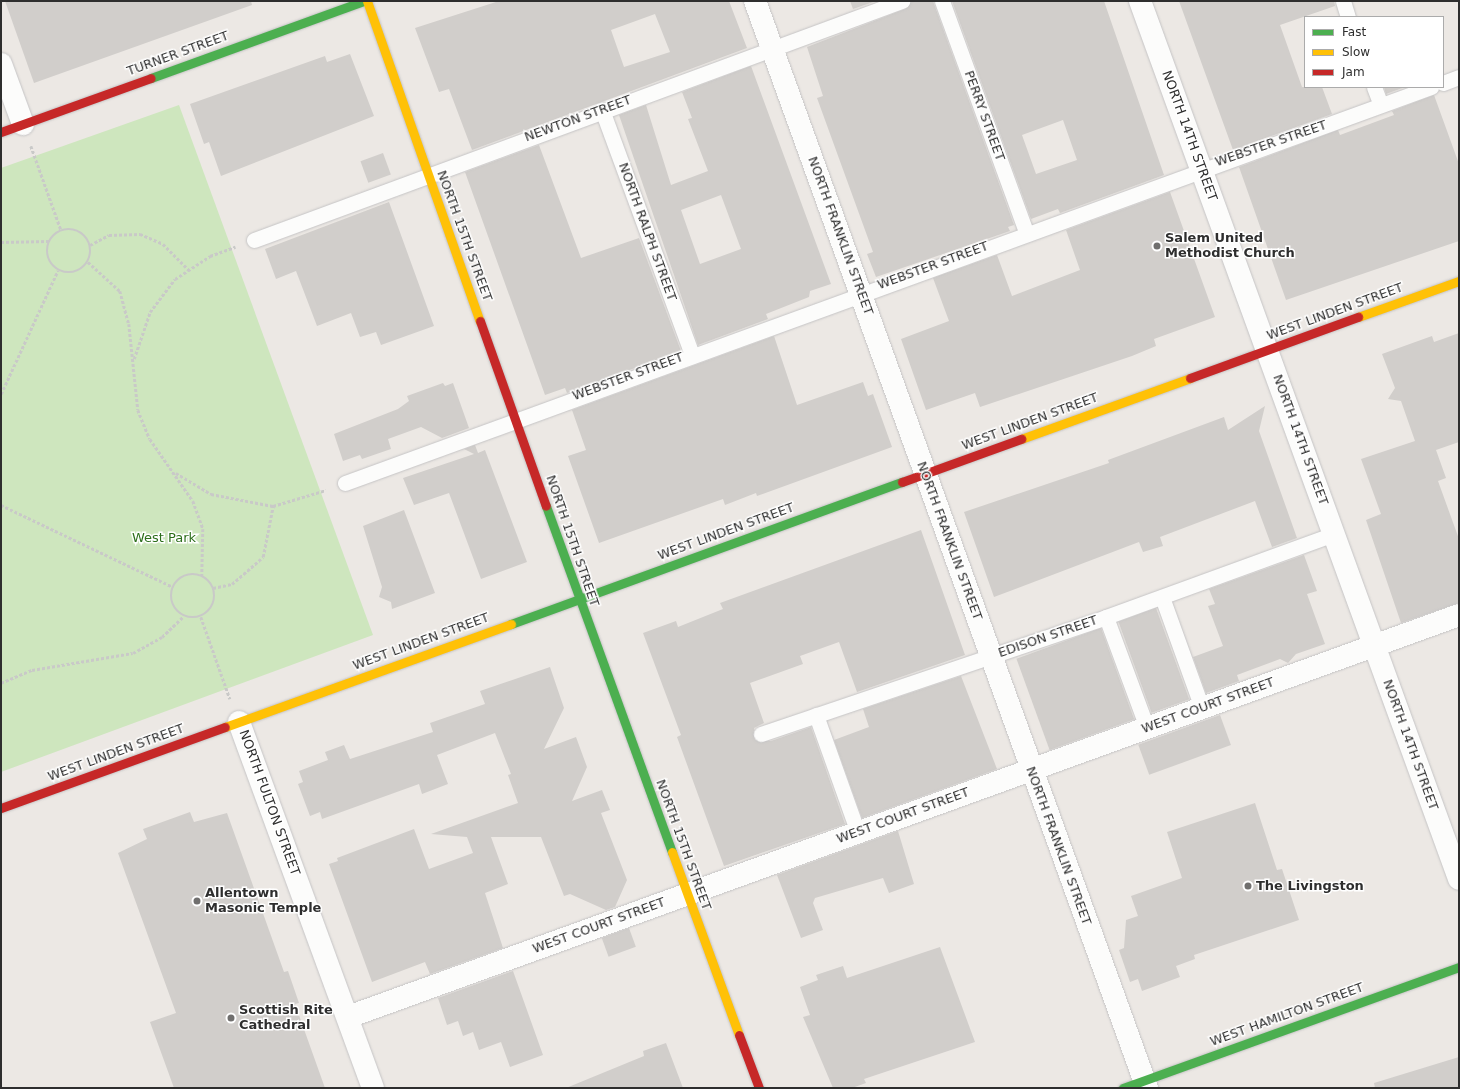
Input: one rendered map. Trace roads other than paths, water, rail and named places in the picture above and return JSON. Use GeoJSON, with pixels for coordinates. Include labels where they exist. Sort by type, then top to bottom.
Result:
{"type":"FeatureCollection","features":[{"type":"Feature","properties":{"kind":"street","name":"TURNER STREET"},"geometry":{"type":"LineString","coordinates":[[1,132],[365,1]]}},
{"type":"Feature","properties":{"kind":"street","name":"NORTH 15TH STREET"},"geometry":{"type":"LineString","coordinates":[[365,1],[516,418],[579,599],[759,1088]]}},
{"type":"Feature","properties":{"kind":"street","name":"NORTH FRANKLIN STREET"},"geometry":{"type":"LineString","coordinates":[[756,1],[1030,771],[1145,1084]]}},
{"type":"Feature","properties":{"kind":"street","name":"NORTH 14TH STREET"},"geometry":{"type":"LineString","coordinates":[[1140,1],[1334,534],[1373,646],[1459,879]]}},
{"type":"Feature","properties":{"kind":"street"},"geometry":{"type":"LineString","coordinates":[[1,64],[22,124]]}},
{"type":"Feature","properties":{"kind":"street","name":"WEST LINDEN STREET"},"geometry":{"type":"LineString","coordinates":[[1,808],[1459,281]]}},
{"type":"Feature","properties":{"kind":"street","name":"WEST COURT STREET"},"geometry":{"type":"LineString","coordinates":[[348,1017],[1459,615]]}},
{"type":"Feature","properties":{"kind":"street","name":"NORTH FULTON STREET"},"geometry":{"type":"LineString","coordinates":[[239,722],[373,1088]]}},
{"type":"Feature","properties":{"kind":"street","name":"WEST HAMILTON STREET"},"geometry":{"type":"LineString","coordinates":[[1123,1088],[1145,1084],[1459,968]]}},
{"type":"Feature","properties":{"kind":"lane","name":"NEWTON STREET"},"geometry":{"type":"LineString","coordinates":[[254,240],[772,47],[902,1]]}},
{"type":"Feature","properties":{"kind":"lane","name":"PERRY STREET"},"geometry":{"type":"LineString","coordinates":[[942,1],[1026,232]]}},
{"type":"Feature","properties":{"kind":"lane"},"geometry":{"type":"LineString","coordinates":[[1343,1],[1348,16]]}},
{"type":"Feature","properties":{"kind":"lane"},"geometry":{"type":"LineString","coordinates":[[1444,83],[1459,77]]}},
{"type":"Feature","properties":{"kind":"lane"},"geometry":{"type":"LineString","coordinates":[[1374,88],[1381,105]]}},
{"type":"Feature","properties":{"kind":"lane","name":"WEBSTER STREET"},"geometry":{"type":"LineString","coordinates":[[345,483],[516,418],[1201,168],[1428,88]]}},
{"type":"Feature","properties":{"kind":"lane","name":"NORTH RALPH STREET"},"geometry":{"type":"LineString","coordinates":[[602,110],[692,354]]}},
{"type":"Feature","properties":{"kind":"lane","name":"EDISON STREET"},"geometry":{"type":"LineString","coordinates":[[761,734],[1106,617],[1334,534]]}},
{"type":"Feature","properties":{"kind":"lane"},"geometry":{"type":"LineString","coordinates":[[1162,597],[1202,708]]}},
{"type":"Feature","properties":{"kind":"lane"},"geometry":{"type":"LineString","coordinates":[[1106,617],[1147,728]]}},
{"type":"Feature","properties":{"kind":"lane"},"geometry":{"type":"LineString","coordinates":[[816,715],[858,833]]}},
{"type":"Feature","properties":{"kind":"place","name":"Salem United Methodist Church"},"geometry":{"type":"Point","coordinates":[1157,246]}},
{"type":"Feature","properties":{"kind":"place","name":"The Livingston"},"geometry":{"type":"Point","coordinates":[1248,886]}},
{"type":"Feature","properties":{"kind":"place","name":"Allentown Masonic Temple"},"geometry":{"type":"Point","coordinates":[197,901]}},
{"type":"Feature","properties":{"kind":"place","name":"Scottish Rite Cathedral"},"geometry":{"type":"Point","coordinates":[231,1018]}},
{"type":"Feature","properties":{"kind":"park label","name":"West Park"},"geometry":{"type":"Point","coordinates":[164,538]}}]}
